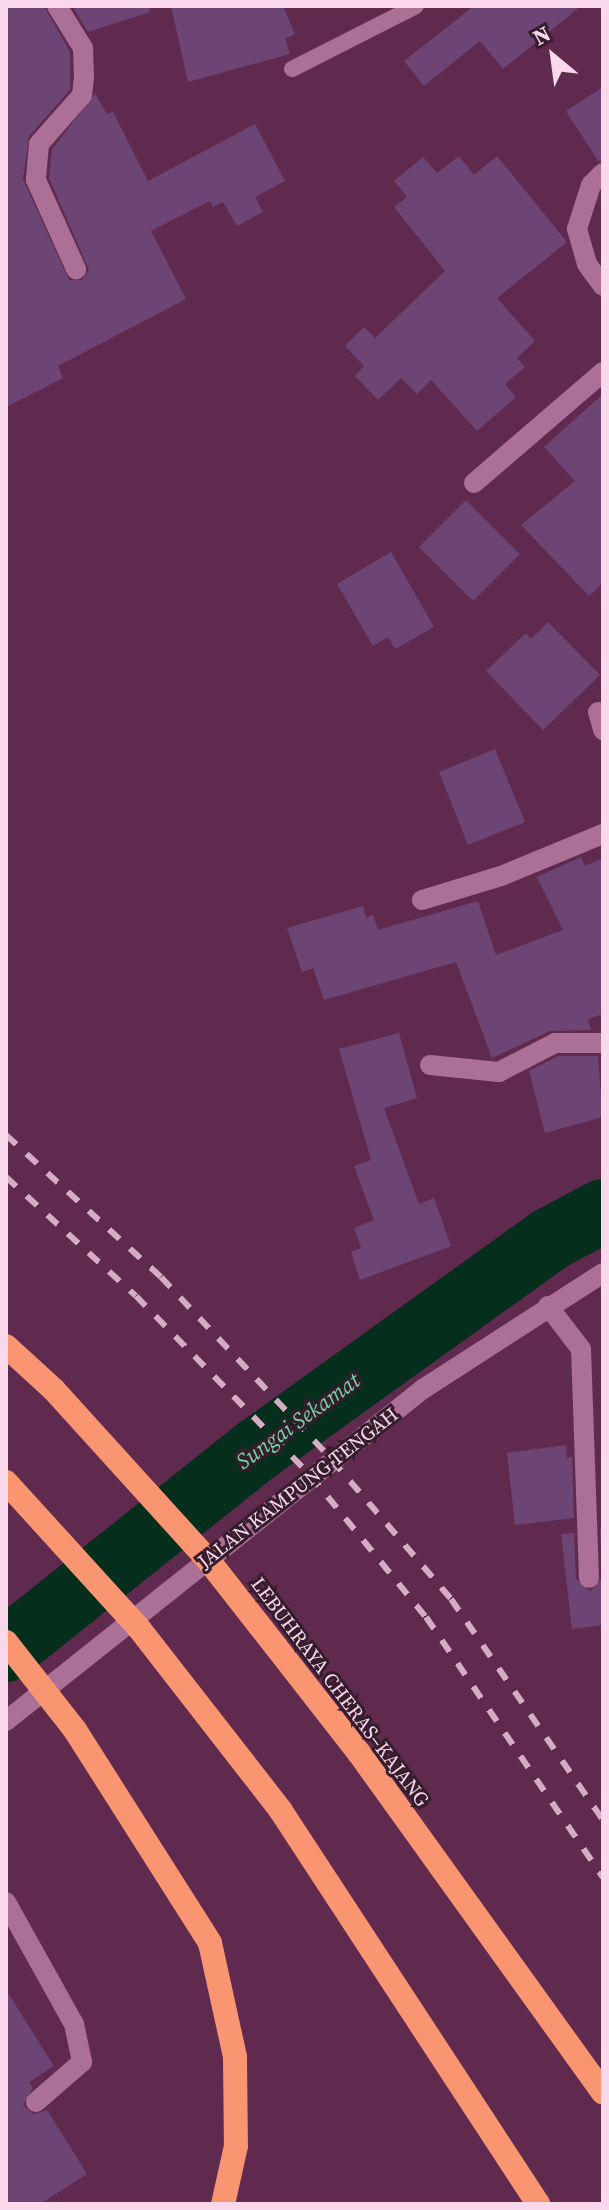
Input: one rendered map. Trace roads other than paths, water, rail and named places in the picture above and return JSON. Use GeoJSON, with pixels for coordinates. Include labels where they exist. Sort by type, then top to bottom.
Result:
{"type":"FeatureCollection","features":[{"type":"Feature","properties":{"kind":"highway","name":"LEBUHRAYA CHERAS–KAJANG"},"geometry":{"type":"LineString","coordinates":[[6,1346],[54,1390],[209,1561],[359,1753],[603,2093]]}},
{"type":"Feature","properties":{"kind":"highway"},"geometry":{"type":"LineString","coordinates":[[6,1482],[138,1627],[281,1811],[538,2204]]}},
{"type":"Feature","properties":{"kind":"highway"},"geometry":{"type":"LineString","coordinates":[[6,1642],[75,1730],[210,1943],[235,2057],[236,2146],[223,2204]]}},
{"type":"Feature","properties":{"kind":"street"},"geometry":{"type":"LineString","coordinates":[[57,6],[83,48],[82,95],[39,144],[36,180],[76,269]]}},
{"type":"Feature","properties":{"kind":"street"},"geometry":{"type":"LineString","coordinates":[[603,173],[591,185],[577,229],[587,264],[603,286]]}},
{"type":"Feature","properties":{"kind":"street"},"geometry":{"type":"LineString","coordinates":[[474,483],[603,372]]}},
{"type":"Feature","properties":{"kind":"street"},"geometry":{"type":"LineString","coordinates":[[422,900],[501,876],[603,834]]}},
{"type":"Feature","properties":{"kind":"street"},"geometry":{"type":"LineString","coordinates":[[430,1065],[499,1072],[555,1043],[603,1043]]}},
{"type":"Feature","properties":{"kind":"street","name":"JALAN KAMPUNG TENGAH"},"geometry":{"type":"LineString","coordinates":[[6,1721],[423,1389],[603,1273]]}},
{"type":"Feature","properties":{"kind":"street"},"geometry":{"type":"LineString","coordinates":[[548,1306],[581,1349],[589,1578]]}},
{"type":"Feature","properties":{"kind":"street"},"geometry":{"type":"LineString","coordinates":[[6,1902],[74,2024],[82,2062],[36,2102]]}},
{"type":"Feature","properties":{"kind":"lane"},"geometry":{"type":"LineString","coordinates":[[292,69],[416,6]]}},
{"type":"Feature","properties":{"kind":"waterway","name":"Sungai Sekamat"},"geometry":{"type":"LineString","coordinates":[[6,1650],[258,1449],[550,1239],[603,1211]]}},
{"type":"Feature","properties":{"kind":"railway"},"geometry":{"type":"LineString","coordinates":[[6,1135],[161,1277],[332,1460],[451,1599],[603,1820]]}},
{"type":"Feature","properties":{"kind":"railway"},"geometry":{"type":"LineString","coordinates":[[6,1177],[136,1296],[310,1475],[426,1617],[603,1877]]}}]}
